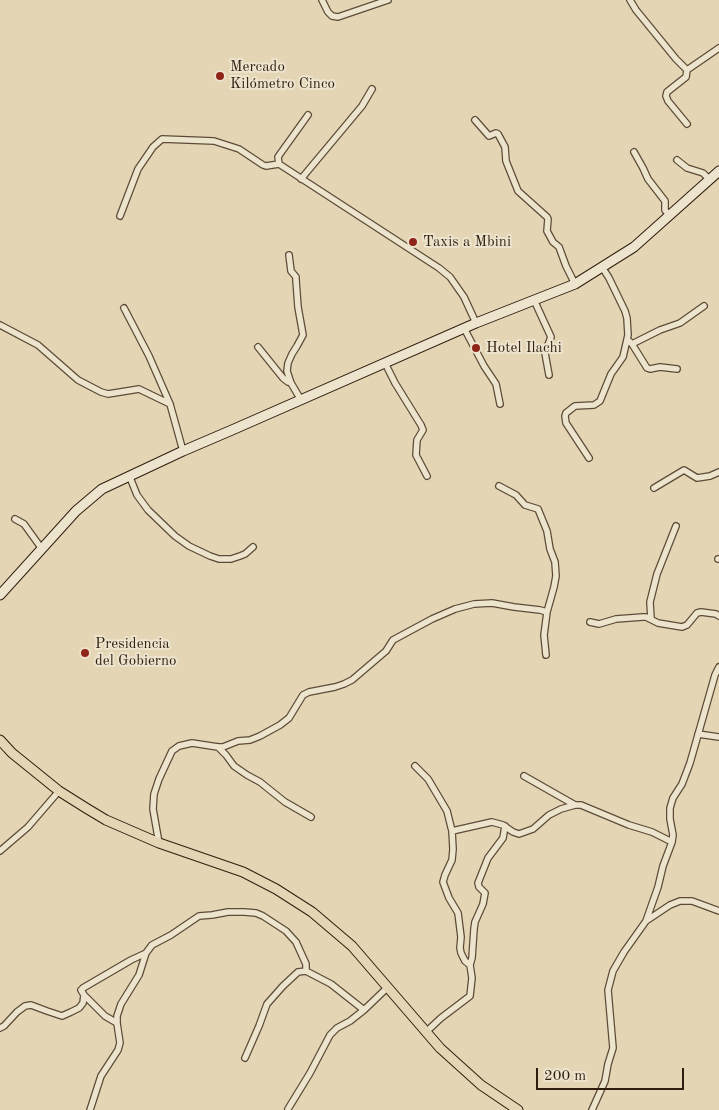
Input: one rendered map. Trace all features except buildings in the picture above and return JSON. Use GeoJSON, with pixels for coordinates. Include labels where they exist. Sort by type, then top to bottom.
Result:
{"type":"FeatureCollection","features":[{"type":"Feature","properties":{"kind":"main road"},"geometry":{"type":"LineString","coordinates":[[0,595],[76,511],[102,489],[183,451],[464,328],[575,284],[634,247],[719,171]]}},
{"type":"Feature","properties":{"kind":"main road"},"geometry":{"type":"LineString","coordinates":[[0,740],[12,753],[59,791],[106,820],[159,843],[243,872],[276,889],[312,912],[352,946],[440,1048],[481,1085],[518,1110]]}},
{"type":"Feature","properties":{"kind":"street"},"geometry":{"type":"LineString","coordinates":[[322,0],[328,12],[332,16],[338,17],[388,0]]}},
{"type":"Feature","properties":{"kind":"street"},"geometry":{"type":"LineString","coordinates":[[630,0],[676,59],[687,70]]}},
{"type":"Feature","properties":{"kind":"street"},"geometry":{"type":"LineString","coordinates":[[687,124],[668,100],[667,92],[686,77],[687,70],[719,48]]}},
{"type":"Feature","properties":{"kind":"street"},"geometry":{"type":"LineString","coordinates":[[301,179],[362,106],[372,89]]}},
{"type":"Feature","properties":{"kind":"street"},"geometry":{"type":"LineString","coordinates":[[279,164],[278,158],[280,154],[308,115]]}},
{"type":"Feature","properties":{"kind":"street"},"geometry":{"type":"LineString","coordinates":[[475,120],[489,136],[498,134],[505,146],[506,161],[518,191],[547,217],[547,231],[553,242],[559,247],[575,284]]}},
{"type":"Feature","properties":{"kind":"street"},"geometry":{"type":"LineString","coordinates":[[120,216],[138,169],[153,146],[162,139],[214,141],[239,149],[262,165],[279,164],[424,258],[450,277],[464,297],[476,323]]}},
{"type":"Feature","properties":{"kind":"street"},"geometry":{"type":"LineString","coordinates":[[634,152],[648,179],[664,201],[665,210],[670,215]]}},
{"type":"Feature","properties":{"kind":"street"},"geometry":{"type":"LineString","coordinates":[[677,160],[687,168],[703,173],[710,179]]}},
{"type":"Feature","properties":{"kind":"street"},"geometry":{"type":"LineString","coordinates":[[289,255],[291,271],[296,280],[298,308],[303,335],[292,354],[287,371],[291,383],[301,400]]}},
{"type":"Feature","properties":{"kind":"street"},"geometry":{"type":"LineString","coordinates":[[602,267],[625,311],[630,342],[647,368],[677,369]]}},
{"type":"Feature","properties":{"kind":"street"},"geometry":{"type":"LineString","coordinates":[[534,300],[551,337],[545,353],[549,375]]}},
{"type":"Feature","properties":{"kind":"street"},"geometry":{"type":"LineString","coordinates":[[589,458],[566,423],[566,413],[575,406],[594,405],[600,401],[612,374],[630,342],[680,323],[704,306]]}},
{"type":"Feature","properties":{"kind":"street"},"geometry":{"type":"LineString","coordinates":[[124,308],[149,356],[170,404],[183,451]]}},
{"type":"Feature","properties":{"kind":"street"},"geometry":{"type":"LineString","coordinates":[[0,326],[38,345],[78,380],[100,392],[108,394],[139,389],[170,404]]}},
{"type":"Feature","properties":{"kind":"street"},"geometry":{"type":"LineString","coordinates":[[464,328],[496,384],[500,404]]}},
{"type":"Feature","properties":{"kind":"street"},"geometry":{"type":"LineString","coordinates":[[258,348],[283,378],[291,383]]}},
{"type":"Feature","properties":{"kind":"street"},"geometry":{"type":"LineString","coordinates":[[385,363],[421,425],[422,430],[417,440],[416,456],[427,476]]}},
{"type":"Feature","properties":{"kind":"street"},"geometry":{"type":"LineString","coordinates":[[654,488],[684,470],[697,478],[719,472]]}},
{"type":"Feature","properties":{"kind":"street"},"geometry":{"type":"LineString","coordinates":[[130,475],[137,495],[148,510],[175,536],[189,546],[219,559],[231,559],[244,554],[253,546]]}},
{"type":"Feature","properties":{"kind":"street"},"geometry":{"type":"LineString","coordinates":[[499,486],[516,496],[525,505],[538,509],[547,531],[550,549],[555,562],[556,576],[547,612],[544,635],[546,655]]}},
{"type":"Feature","properties":{"kind":"street"},"geometry":{"type":"LineString","coordinates":[[14,519],[24,524],[42,549]]}},
{"type":"Feature","properties":{"kind":"street"},"geometry":{"type":"LineString","coordinates":[[651,619],[650,602],[657,574],[676,526]]}},
{"type":"Feature","properties":{"kind":"street"},"geometry":{"type":"LineString","coordinates":[[159,843],[153,809],[154,794],[172,751],[179,746],[192,743],[223,747],[238,741],[255,739],[289,718],[303,695],[335,687],[352,680],[386,651],[393,640],[455,609],[474,604],[492,603],[547,612]]}},
{"type":"Feature","properties":{"kind":"street"},"geometry":{"type":"LineString","coordinates":[[590,622],[600,624],[616,619],[643,616],[658,623],[682,626],[687,624],[697,613],[716,614],[719,616]]}},
{"type":"Feature","properties":{"kind":"street"},"geometry":{"type":"LineString","coordinates":[[592,1110],[606,1081],[612,1048],[608,990],[613,971],[646,921],[658,887],[672,842],[670,808],[673,798],[682,784],[719,667]]}},
{"type":"Feature","properties":{"kind":"street"},"geometry":{"type":"LineString","coordinates":[[698,734],[719,737]]}},
{"type":"Feature","properties":{"kind":"street"},"geometry":{"type":"LineString","coordinates":[[218,747],[234,766],[260,782],[285,802],[311,817]]}},
{"type":"Feature","properties":{"kind":"street"},"geometry":{"type":"LineString","coordinates":[[414,766],[428,779],[447,811],[452,831],[453,849],[452,860],[443,882],[449,898],[458,913],[462,936],[461,953],[465,961],[470,965]]}},
{"type":"Feature","properties":{"kind":"street"},"geometry":{"type":"LineString","coordinates":[[524,776],[575,805]]}},
{"type":"Feature","properties":{"kind":"street"},"geometry":{"type":"LineString","coordinates":[[0,851],[28,827],[59,791]]}},
{"type":"Feature","properties":{"kind":"street"},"geometry":{"type":"LineString","coordinates":[[452,831],[489,822],[505,826],[516,833],[528,832],[549,815],[575,805],[586,806],[629,825],[652,832],[672,842]]}},
{"type":"Feature","properties":{"kind":"street"},"geometry":{"type":"LineString","coordinates":[[426,1032],[470,996],[472,978],[470,965],[475,922],[483,904],[484,895],[484,891],[479,887],[478,883],[488,858],[503,838],[505,826]]}},
{"type":"Feature","properties":{"kind":"street"},"geometry":{"type":"LineString","coordinates":[[646,921],[670,905],[680,901],[692,901],[719,911]]}},
{"type":"Feature","properties":{"kind":"street"},"geometry":{"type":"LineString","coordinates":[[90,1110],[101,1076],[118,1050],[120,1043],[117,1016],[121,1004],[139,975],[146,953],[152,945],[199,916],[228,912],[256,913],[282,928],[296,942],[306,964],[306,971]]}},
{"type":"Feature","properties":{"kind":"street"},"geometry":{"type":"LineString","coordinates":[[117,1023],[104,1016],[81,992],[83,988],[146,953]]}},
{"type":"Feature","properties":{"kind":"street"},"geometry":{"type":"LineString","coordinates":[[245,1058],[260,1026],[266,1004],[298,972],[306,971],[331,984],[364,1010]]}},
{"type":"Feature","properties":{"kind":"street"},"geometry":{"type":"LineString","coordinates":[[288,1109],[330,1035],[364,1010],[388,987]]}},
{"type":"Feature","properties":{"kind":"street"},"geometry":{"type":"LineString","coordinates":[[0,1028],[25,1006],[31,1005],[62,1016],[79,1008],[83,1003],[84,995]]}},
{"type":"Feature","properties":{"kind":"place","name":"Mercado Kilómetro Cinco"},"geometry":{"type":"Point","coordinates":[220,76]}},
{"type":"Feature","properties":{"kind":"place","name":"Taxis a Mbini"},"geometry":{"type":"Point","coordinates":[413,242]}},
{"type":"Feature","properties":{"kind":"place","name":"Hotel Ilachi"},"geometry":{"type":"Point","coordinates":[476,348]}},
{"type":"Feature","properties":{"kind":"place","name":"Presidencia del Gobierno"},"geometry":{"type":"Point","coordinates":[85,653]}}]}
